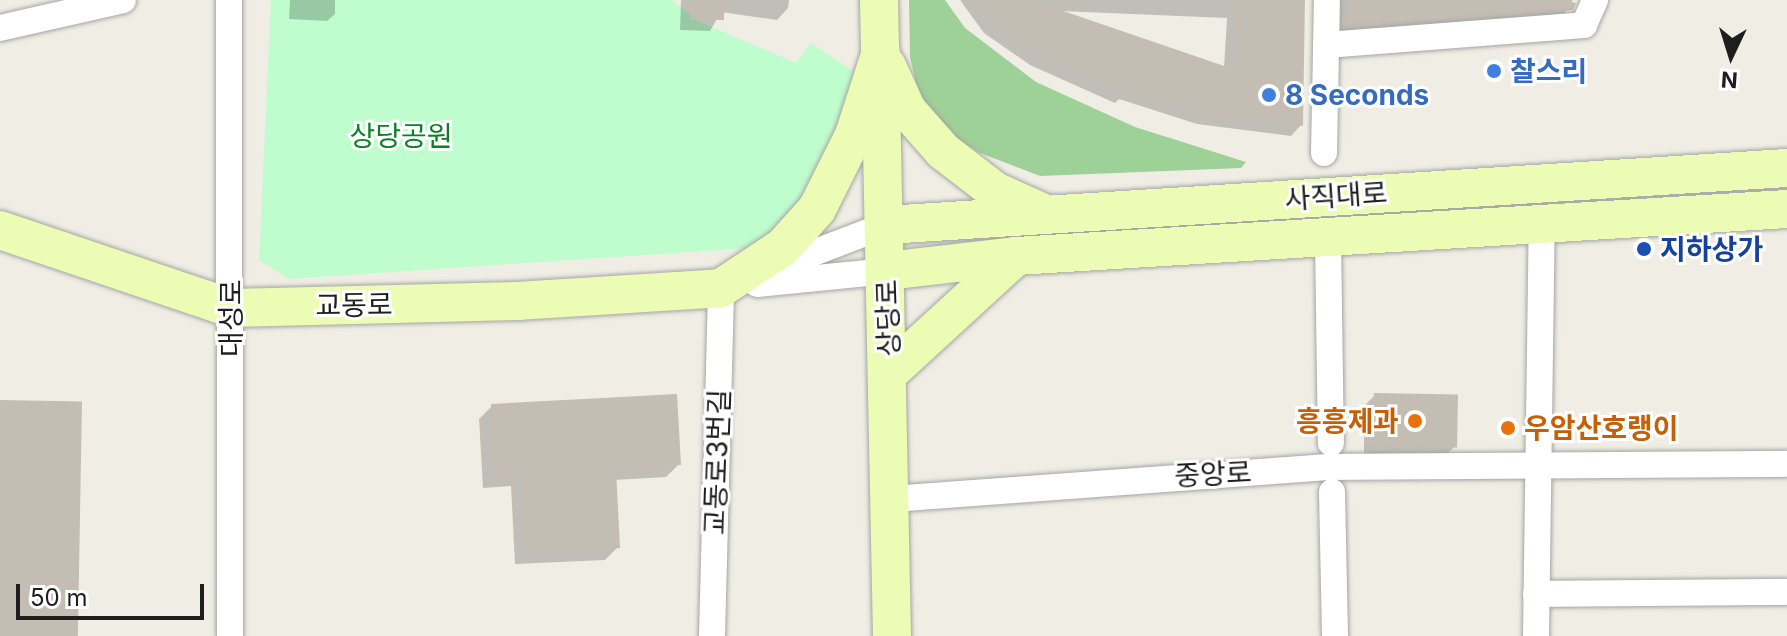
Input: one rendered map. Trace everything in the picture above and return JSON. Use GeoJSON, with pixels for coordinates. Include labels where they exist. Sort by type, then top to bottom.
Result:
{"type":"FeatureCollection","features":[{"type":"Feature","properties":{"kind":"main road","name":"상당로"},"geometry":{"type":"LineString","coordinates":[[879,0],[890,372],[892,636]]}},
{"type":"Feature","properties":{"kind":"main road"},"geometry":{"type":"LineString","coordinates":[[881,52],[907,110],[943,151],[995,191],[1047,214]]}},
{"type":"Feature","properties":{"kind":"main road"},"geometry":{"type":"LineString","coordinates":[[721,288],[783,247],[817,209],[854,135],[881,52]]}},
{"type":"Feature","properties":{"kind":"main road","name":"사직대로"},"geometry":{"type":"LineString","coordinates":[[886,225],[1787,168]]}},
{"type":"Feature","properties":{"kind":"main road","name":"사직대로"},"geometry":{"type":"LineString","coordinates":[[887,271],[1016,256],[1787,209]]}},
{"type":"Feature","properties":{"kind":"main road","name":"교동로"},"geometry":{"type":"LineString","coordinates":[[0,230],[231,308],[517,301],[721,288]]}},
{"type":"Feature","properties":{"kind":"main road"},"geometry":{"type":"LineString","coordinates":[[890,372],[1016,256]]}},
{"type":"Feature","properties":{"kind":"street"},"geometry":{"type":"LineString","coordinates":[[0,28],[123,0]]}},
{"type":"Feature","properties":{"kind":"street","name":"대성로"},"geometry":{"type":"LineString","coordinates":[[229,0],[230,636]]}},
{"type":"Feature","properties":{"kind":"street"},"geometry":{"type":"LineString","coordinates":[[1324,153],[1327,0]]}},
{"type":"Feature","properties":{"kind":"street"},"geometry":{"type":"LineString","coordinates":[[1326,45],[1584,25],[1595,0]]}},
{"type":"Feature","properties":{"kind":"street"},"geometry":{"type":"LineString","coordinates":[[1536,636],[1536,463],[1542,224]]}},
{"type":"Feature","properties":{"kind":"street","name":"교동로"},"geometry":{"type":"LineString","coordinates":[[721,288],[886,225]]}},
{"type":"Feature","properties":{"kind":"street"},"geometry":{"type":"LineString","coordinates":[[1328,237],[1335,636]]}},
{"type":"Feature","properties":{"kind":"street","name":"교동로"},"geometry":{"type":"LineString","coordinates":[[721,288],[887,271]]}},
{"type":"Feature","properties":{"kind":"street","name":"교동로3번길"},"geometry":{"type":"LineString","coordinates":[[712,636],[721,288]]}},
{"type":"Feature","properties":{"kind":"street","name":"중앙로"},"geometry":{"type":"LineString","coordinates":[[891,499],[1332,467],[1536,463],[1787,464]]}},
{"type":"Feature","properties":{"kind":"street"},"geometry":{"type":"LineString","coordinates":[[1536,594],[1787,592]]}},
{"type":"Feature","properties":{"kind":"green space","name":"상당공원"},"geometry":{"type":"Polygon","coordinates":[[[271,0],[672,0],[700,22],[796,63],[811,43],[860,76],[818,192],[764,247],[289,279],[259,260],[271,0]]]}},
{"type":"Feature","properties":{"kind":"green space"},"geometry":{"type":"Polygon","coordinates":[[[909,0],[945,0],[965,28],[1036,82],[1135,127],[1246,162],[1241,168],[1040,176],[980,153],[944,130],[920,100],[910,57],[909,0]]]}},
{"type":"Feature","properties":{"kind":"building"},"geometry":{"type":"Polygon","coordinates":[[[691,0],[724,0],[724,20],[691,20],[691,0]]]}},
{"type":"Feature","properties":{"kind":"building"},"geometry":{"type":"Polygon","coordinates":[[[979,0],[1031,0],[1233,69],[1237,0],[1305,0],[1303,126],[1208,114],[1129,89],[1128,93],[1041,55],[995,22],[979,0]]]}},
{"type":"Feature","properties":{"kind":"building"},"geometry":{"type":"Polygon","coordinates":[[[1345,0],[1558,0],[1576,3],[1573,10],[1345,27],[1345,0]]]}},
{"type":"Feature","properties":{"kind":"building","name":"흥흥제과"},"geometry":{"type":"Polygon","coordinates":[[[1374,393],[1458,394],[1457,447],[1373,446],[1374,393]]]}},
{"type":"Feature","properties":{"kind":"building"},"geometry":{"type":"Polygon","coordinates":[[[677,394],[681,465],[616,469],[620,548],[527,552],[523,474],[495,476],[491,404],[677,394]]]}},
{"type":"Feature","properties":{"kind":"building"},"geometry":{"type":"Polygon","coordinates":[[[0,400],[82,401],[78,636],[0,636],[0,400]]]}},
{"type":"Feature","properties":{"kind":"place","name":"찰스리"},"geometry":{"type":"Point","coordinates":[1494,71]}},
{"type":"Feature","properties":{"kind":"place","name":"8 Seconds"},"geometry":{"type":"Point","coordinates":[1269,95]}},
{"type":"Feature","properties":{"kind":"place","name":"지하상가"},"geometry":{"type":"Point","coordinates":[1644,249]}},
{"type":"Feature","properties":{"kind":"place","name":"흥흥제과"},"geometry":{"type":"Point","coordinates":[1415,421]}},
{"type":"Feature","properties":{"kind":"place","name":"우암산호랭이"},"geometry":{"type":"Point","coordinates":[1508,428]}}]}
